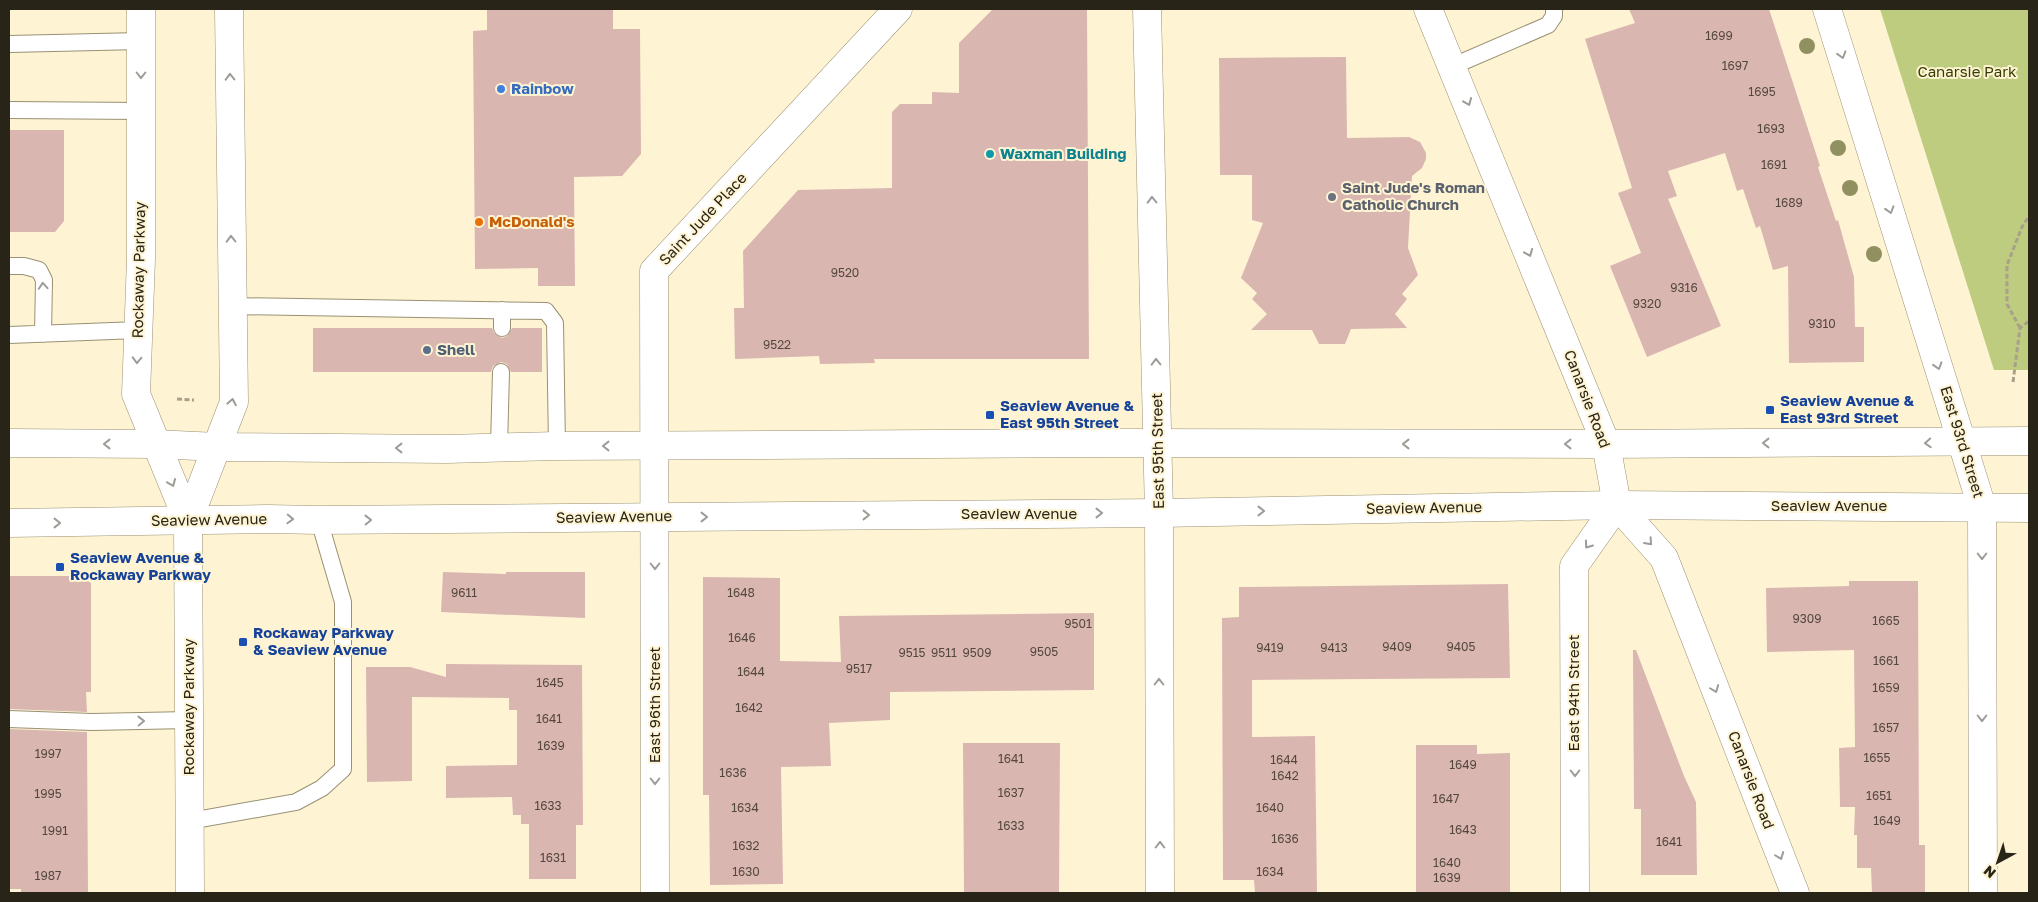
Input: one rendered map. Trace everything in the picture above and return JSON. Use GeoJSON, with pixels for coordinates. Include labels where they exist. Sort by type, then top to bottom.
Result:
{"type":"FeatureCollection","features":[{"type":"Feature","properties":{"kind":"street","name":"Rockaway Parkway"},"geometry":{"type":"LineString","coordinates":[[141,9],[141,259],[136,394],[188,521]]}},
{"type":"Feature","properties":{"kind":"street","name":"Rockaway Parkway"},"geometry":{"type":"LineString","coordinates":[[190,893],[188,521],[234,402],[229,9]]}},
{"type":"Feature","properties":{"kind":"street","name":"Saint Jude Place"},"geometry":{"type":"LineString","coordinates":[[655,517],[654,271],[898,9]]}},
{"type":"Feature","properties":{"kind":"street","name":"East 95th Street"},"geometry":{"type":"LineString","coordinates":[[1147,9],[1158,443],[1160,893]]}},
{"type":"Feature","properties":{"kind":"street","name":"Canarsie Road"},"geometry":{"type":"LineString","coordinates":[[1428,9],[1453,66],[1606,444],[1616,505],[1664,558],[1795,893]]}},
{"type":"Feature","properties":{"kind":"street","name":"East 93rd Street"},"geometry":{"type":"LineString","coordinates":[[1827,9],[1982,507],[1983,893]]}},
{"type":"Feature","properties":{"kind":"street"},"geometry":{"type":"LineString","coordinates":[[9,443],[156,444],[217,448],[447,448],[1158,443],[1606,444],[2029,441]]}},
{"type":"Feature","properties":{"kind":"street","name":"Seaview Avenue"},"geometry":{"type":"LineString","coordinates":[[9,523],[267,519],[1159,513],[1616,505],[2029,508]]}},
{"type":"Feature","properties":{"kind":"street","name":"East 94th Street"},"geometry":{"type":"LineString","coordinates":[[1575,893],[1574,566],[1616,505]]}},
{"type":"Feature","properties":{"kind":"street","name":"East 96th Street"},"geometry":{"type":"LineString","coordinates":[[655,517],[655,893]]}},
{"type":"Feature","properties":{"kind":"lane"},"geometry":{"type":"LineString","coordinates":[[1453,66],[1548,25],[1554,16],[1554,9]]}},
{"type":"Feature","properties":{"kind":"lane"},"geometry":{"type":"LineString","coordinates":[[9,44],[141,41]]}},
{"type":"Feature","properties":{"kind":"lane"},"geometry":{"type":"LineString","coordinates":[[9,110],[140,111]]}},
{"type":"Feature","properties":{"kind":"lane"},"geometry":{"type":"LineString","coordinates":[[9,266],[24,266],[39,270],[44,280],[43,334]]}},
{"type":"Feature","properties":{"kind":"lane"},"geometry":{"type":"LineString","coordinates":[[232,306],[546,311],[555,323],[557,446]]}},
{"type":"Feature","properties":{"kind":"lane"},"geometry":{"type":"LineString","coordinates":[[502,310],[502,328]]}},
{"type":"Feature","properties":{"kind":"lane"},"geometry":{"type":"LineString","coordinates":[[9,335],[138,330]]}},
{"type":"Feature","properties":{"kind":"lane"},"geometry":{"type":"LineString","coordinates":[[499,447],[501,372]]}},
{"type":"Feature","properties":{"kind":"lane"},"geometry":{"type":"LineString","coordinates":[[190,821],[296,802],[322,788],[343,769],[343,602],[319,520]]}},
{"type":"Feature","properties":{"kind":"lane"},"geometry":{"type":"LineString","coordinates":[[9,719],[92,722],[189,720]]}},
{"type":"Feature","properties":{"kind":"path"},"geometry":{"type":"LineString","coordinates":[[2013,382],[2020,328],[2007,304],[2007,265],[2022,227],[2029,216]]}},
{"type":"Feature","properties":{"kind":"path"},"geometry":{"type":"LineString","coordinates":[[2020,328],[2029,321]]}},
{"type":"Feature","properties":{"kind":"path"},"geometry":{"type":"LineString","coordinates":[[177,399],[194,400]]}},
{"type":"Feature","properties":{"kind":"green space","name":"Canarsie Park"},"geometry":{"type":"Polygon","coordinates":[[[1880,9],[2029,9],[2029,370],[1994,370],[1880,9]]]}},
{"type":"Feature","properties":{"kind":"building"},"geometry":{"type":"Polygon","coordinates":[[[487,9],[613,9],[613,29],[640,29],[641,154],[622,176],[574,177],[575,286],[538,286],[538,268],[475,269],[473,31],[487,30],[487,9]]]}},
{"type":"Feature","properties":{"kind":"building","name":"Waxman Building"},"geometry":{"type":"Polygon","coordinates":[[[993,9],[1087,9],[1089,359],[874,359],[875,363],[820,364],[819,356],[735,359],[734,308],[744,308],[743,251],[798,190],[892,188],[892,112],[900,104],[932,104],[932,92],[959,93],[959,43],[993,9]]]}},
{"type":"Feature","properties":{"kind":"building"},"geometry":{"type":"Polygon","coordinates":[[[1629,9],[1769,9],[1820,166],[1818,167],[1836,221],[1838,220],[1854,277],[1855,327],[1864,327],[1864,362],[1789,363],[1788,266],[1773,270],[1760,226],[1756,228],[1743,189],[1737,191],[1725,153],[1668,171],[1677,196],[1668,199],[1721,326],[1647,357],[1610,266],[1641,253],[1618,193],[1632,188],[1585,39],[1635,23],[1629,9]]]}},
{"type":"Feature","properties":{"kind":"building","name":"Saint Jude's Roman Catholic Church"},"geometry":{"type":"Polygon","coordinates":[[[1346,57],[1347,138],[1409,137],[1420,142],[1426,153],[1426,159],[1422,168],[1412,176],[1408,248],[1418,275],[1402,294],[1407,299],[1395,314],[1407,328],[1351,329],[1345,344],[1319,344],[1312,330],[1251,330],[1267,314],[1252,299],[1257,293],[1241,278],[1263,223],[1252,220],[1252,175],[1220,175],[1219,58],[1346,57]]]}},
{"type":"Feature","properties":{"kind":"building"},"geometry":{"type":"Polygon","coordinates":[[[9,130],[64,130],[64,221],[55,232],[9,232],[9,130]]]}},
{"type":"Feature","properties":{"kind":"building","name":"Shell"},"geometry":{"type":"Polygon","coordinates":[[[313,328],[492,328],[494,333],[502,338],[507,336],[512,328],[542,328],[542,372],[511,372],[507,364],[501,362],[493,366],[491,372],[313,372],[313,328]]]}},
{"type":"Feature","properties":{"kind":"building"},"geometry":{"type":"Polygon","coordinates":[[[443,572],[506,574],[506,572],[585,572],[585,618],[441,612],[443,572]]]}},
{"type":"Feature","properties":{"kind":"building"},"geometry":{"type":"Polygon","coordinates":[[[9,576],[79,576],[91,583],[91,692],[86,692],[87,712],[9,709],[9,576]]]}},
{"type":"Feature","properties":{"kind":"building"},"geometry":{"type":"Polygon","coordinates":[[[703,577],[780,578],[780,661],[841,662],[839,616],[1094,613],[1094,690],[890,692],[890,720],[829,723],[831,766],[781,767],[783,884],[710,885],[709,795],[703,795],[703,577]]]}},
{"type":"Feature","properties":{"kind":"building"},"geometry":{"type":"Polygon","coordinates":[[[1849,581],[1918,581],[1919,845],[1925,845],[1925,893],[1872,893],[1871,868],[1857,868],[1857,835],[1854,835],[1855,807],[1840,807],[1839,748],[1855,747],[1854,650],[1767,652],[1766,588],[1849,586],[1849,581]]]}},
{"type":"Feature","properties":{"kind":"building"},"geometry":{"type":"Polygon","coordinates":[[[1508,584],[1510,678],[1252,680],[1252,737],[1315,736],[1317,893],[1255,893],[1254,880],[1223,880],[1222,618],[1239,617],[1239,587],[1508,584]]]}},
{"type":"Feature","properties":{"kind":"building"},"geometry":{"type":"Polygon","coordinates":[[[1633,650],[1636,650],[1684,776],[1696,802],[1697,875],[1641,875],[1641,809],[1634,809],[1633,650]]]}},
{"type":"Feature","properties":{"kind":"building"},"geometry":{"type":"Polygon","coordinates":[[[446,664],[582,665],[583,825],[576,825],[576,879],[529,879],[529,824],[521,824],[521,815],[513,815],[512,797],[446,798],[446,766],[517,765],[517,710],[509,710],[509,698],[412,697],[412,781],[367,782],[366,667],[410,667],[446,677],[446,664]]]}},
{"type":"Feature","properties":{"kind":"building"},"geometry":{"type":"Polygon","coordinates":[[[9,729],[87,732],[88,893],[21,893],[21,889],[9,889],[9,729]]]}},
{"type":"Feature","properties":{"kind":"building"},"geometry":{"type":"Polygon","coordinates":[[[963,743],[1060,743],[1059,893],[964,893],[963,743]]]}},
{"type":"Feature","properties":{"kind":"building"},"geometry":{"type":"Polygon","coordinates":[[[1416,745],[1477,745],[1477,754],[1510,753],[1510,893],[1416,893],[1416,745]]]}},
{"type":"Feature","properties":{"kind":"place","name":"Rainbow"},"geometry":{"type":"Point","coordinates":[501,89]}},
{"type":"Feature","properties":{"kind":"place","name":"Waxman Building"},"geometry":{"type":"Point","coordinates":[990,154]}},
{"type":"Feature","properties":{"kind":"place","name":"Saint Jude's Roman Catholic Church"},"geometry":{"type":"Point","coordinates":[1332,197]}},
{"type":"Feature","properties":{"kind":"place","name":"McDonald's"},"geometry":{"type":"Point","coordinates":[479,222]}},
{"type":"Feature","properties":{"kind":"place","name":"Shell"},"geometry":{"type":"Point","coordinates":[427,350]}},
{"type":"Feature","properties":{"kind":"place","name":"Seaview Avenue & East 93rd Street"},"geometry":{"type":"Point","coordinates":[1770,410]}},
{"type":"Feature","properties":{"kind":"place","name":"Seaview Avenue & East 95th Street"},"geometry":{"type":"Point","coordinates":[990,415]}},
{"type":"Feature","properties":{"kind":"place","name":"Seaview Avenue & Rockaway Parkway"},"geometry":{"type":"Point","coordinates":[60,567]}},
{"type":"Feature","properties":{"kind":"place","name":"Rockaway Parkway & Seaview Avenue"},"geometry":{"type":"Point","coordinates":[243,642]}}]}
